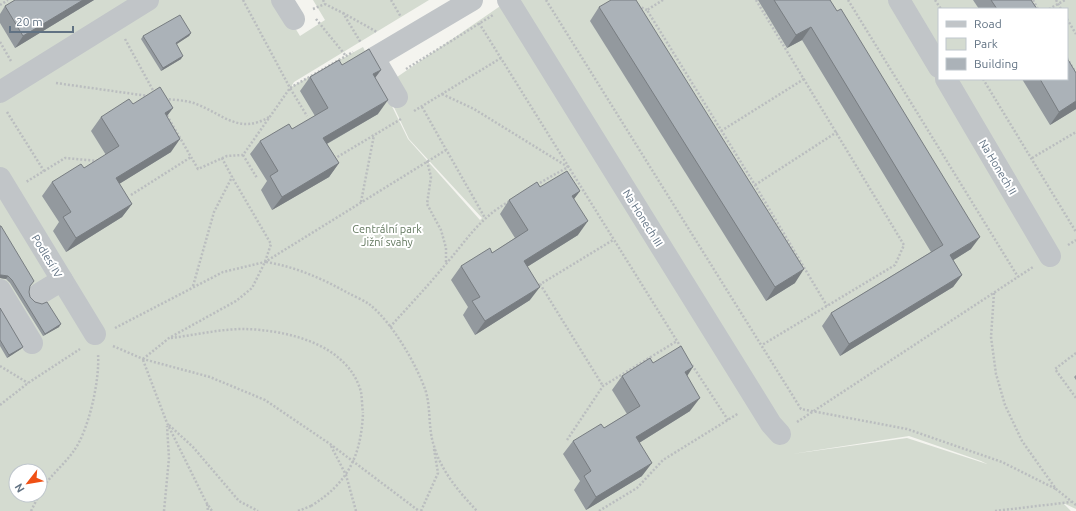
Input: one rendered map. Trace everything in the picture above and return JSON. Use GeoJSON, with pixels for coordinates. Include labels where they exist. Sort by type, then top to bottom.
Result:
{"type":"FeatureCollection","features":[{"type":"Feature","properties":{"kind":"street"},"geometry":{"type":"LineString","coordinates":[[2,99],[22,78],[148,0]]}},
{"type":"Feature","properties":{"kind":"street"},"geometry":{"type":"LineString","coordinates":[[282,0],[302,14]]}},
{"type":"Feature","properties":{"kind":"street"},"geometry":{"type":"LineString","coordinates":[[403,106],[374,58],[472,0]]}},
{"type":"Feature","properties":{"kind":"street","name":"Na Honech III"},"geometry":{"type":"LineString","coordinates":[[508,0],[757,402],[771,424],[780,434]]}},
{"type":"Feature","properties":{"kind":"street"},"geometry":{"type":"LineString","coordinates":[[899,0],[938,65]]}},
{"type":"Feature","properties":{"kind":"street","name":"Na Honech II"},"geometry":{"type":"LineString","coordinates":[[947,80],[1050,256]]}},
{"type":"Feature","properties":{"kind":"street","name":"Podlesí IV"},"geometry":{"type":"LineString","coordinates":[[4,186],[95,336]]}},
{"type":"Feature","properties":{"kind":"street"},"geometry":{"type":"LineString","coordinates":[[39,294],[62,280]]}},
{"type":"Feature","properties":{"kind":"street"},"geometry":{"type":"LineString","coordinates":[[0,290],[32,343]]}},
{"type":"Feature","properties":{"kind":"path"},"geometry":{"type":"LineString","coordinates":[[0,5],[8,0]]}},
{"type":"Feature","properties":{"kind":"path"},"geometry":{"type":"LineString","coordinates":[[244,0],[290,88],[307,116]]}},
{"type":"Feature","properties":{"kind":"path"},"geometry":{"type":"LineString","coordinates":[[323,0],[325,4],[383,35]]}},
{"type":"Feature","properties":{"kind":"path"},"geometry":{"type":"LineString","coordinates":[[391,0],[404,22]]}},
{"type":"Feature","properties":{"kind":"path"},"geometry":{"type":"LineString","coordinates":[[546,0],[801,409],[815,410],[907,429],[1002,462],[1056,489],[1076,505]]}},
{"type":"Feature","properties":{"kind":"path"},"geometry":{"type":"LineString","coordinates":[[647,10],[663,0]]}},
{"type":"Feature","properties":{"kind":"path"},"geometry":{"type":"LineString","coordinates":[[756,0],[904,245],[895,265],[762,345]]}},
{"type":"Feature","properties":{"kind":"path"},"geometry":{"type":"LineString","coordinates":[[848,0],[1018,277]]}},
{"type":"Feature","properties":{"kind":"path"},"geometry":{"type":"LineString","coordinates":[[1056,0],[1060,8]]}},
{"type":"Feature","properties":{"kind":"path"},"geometry":{"type":"LineString","coordinates":[[1051,8],[1064,0]]}},
{"type":"Feature","properties":{"kind":"path"},"geometry":{"type":"LineString","coordinates":[[636,6],[647,10],[755,185],[826,306]]}},
{"type":"Feature","properties":{"kind":"path"},"geometry":{"type":"LineString","coordinates":[[343,13],[363,47]]}},
{"type":"Feature","properties":{"kind":"path"},"geometry":{"type":"LineString","coordinates":[[302,14],[319,24],[346,56]]}},
{"type":"Feature","properties":{"kind":"path"},"geometry":{"type":"LineString","coordinates":[[115,21],[157,98]]}},
{"type":"Feature","properties":{"kind":"path"},"geometry":{"type":"LineString","coordinates":[[1068,21],[1076,34]]}},
{"type":"Feature","properties":{"kind":"path"},"geometry":{"type":"LineString","coordinates":[[402,72],[479,23],[684,352]]}},
{"type":"Feature","properties":{"kind":"path"},"geometry":{"type":"LineString","coordinates":[[164,111],[198,169],[222,158],[243,155],[290,88],[357,50]]}},
{"type":"Feature","properties":{"kind":"path"},"geometry":{"type":"LineString","coordinates":[[403,106],[422,107],[501,58]]}},
{"type":"Feature","properties":{"kind":"path"},"geometry":{"type":"LineString","coordinates":[[1068,60],[1076,73]]}},
{"type":"Feature","properties":{"kind":"path"},"geometry":{"type":"LineString","coordinates":[[22,78],[195,103],[230,120],[245,125],[259,123],[271,116]]}},
{"type":"Feature","properties":{"kind":"path"},"geometry":{"type":"LineString","coordinates":[[721,131],[804,79]]}},
{"type":"Feature","properties":{"kind":"path"},"geometry":{"type":"LineString","coordinates":[[985,80],[1076,232]]}},
{"type":"Feature","properties":{"kind":"path"},"geometry":{"type":"LineString","coordinates":[[442,94],[474,109],[568,167]]}},
{"type":"Feature","properties":{"kind":"path"},"geometry":{"type":"LineString","coordinates":[[2,99],[44,171]]}},
{"type":"Feature","properties":{"kind":"path"},"geometry":{"type":"LineString","coordinates":[[422,107],[485,218]]}},
{"type":"Feature","properties":{"kind":"path"},"geometry":{"type":"LineString","coordinates":[[329,162],[403,118]]}},
{"type":"Feature","properties":{"kind":"path"},"geometry":{"type":"LineString","coordinates":[[755,185],[837,132]]}},
{"type":"Feature","properties":{"kind":"path"},"geometry":{"type":"LineString","coordinates":[[1032,158],[1076,132]]}},
{"type":"Feature","properties":{"kind":"path"},"geometry":{"type":"LineString","coordinates":[[361,203],[374,135]]}},
{"type":"Feature","properties":{"kind":"path"},"geometry":{"type":"LineString","coordinates":[[0,405],[28,383],[95,336],[223,272],[265,262],[446,150]]}},
{"type":"Feature","properties":{"kind":"path"},"geometry":{"type":"LineString","coordinates":[[243,155],[257,178]]}},
{"type":"Feature","properties":{"kind":"path"},"geometry":{"type":"LineString","coordinates":[[131,195],[191,157]]}},
{"type":"Feature","properties":{"kind":"path"},"geometry":{"type":"LineString","coordinates":[[4,186],[44,171],[65,158],[100,161]]}},
{"type":"Feature","properties":{"kind":"path"},"geometry":{"type":"LineString","coordinates":[[143,359],[169,338],[236,301],[252,288],[265,262],[271,244],[222,158]]}},
{"type":"Feature","properties":{"kind":"path"},"geometry":{"type":"LineString","coordinates":[[427,161],[431,177],[427,204],[441,230],[446,248],[446,264]]}},
{"type":"Feature","properties":{"kind":"path"},"geometry":{"type":"LineString","coordinates":[[531,189],[568,167]]}},
{"type":"Feature","properties":{"kind":"path"},"geometry":{"type":"LineString","coordinates":[[193,286],[214,212],[232,177]]}},
{"type":"Feature","properties":{"kind":"path"},"geometry":{"type":"LineString","coordinates":[[390,328],[485,218],[494,210],[512,199]]}},
{"type":"Feature","properties":{"kind":"path"},"geometry":{"type":"LineString","coordinates":[[535,288],[613,240]]}},
{"type":"Feature","properties":{"kind":"path"},"geometry":{"type":"LineString","coordinates":[[780,434],[1076,240]]}},
{"type":"Feature","properties":{"kind":"path"},"geometry":{"type":"LineString","coordinates":[[95,336],[143,359],[210,377],[265,400],[330,444],[420,511],[438,473],[426,393],[412,359],[390,328],[369,304],[308,272],[285,265],[265,262]]}},
{"type":"Feature","properties":{"kind":"path"},"geometry":{"type":"LineString","coordinates":[[540,284],[603,386]]}},
{"type":"Feature","properties":{"kind":"path"},"geometry":{"type":"LineString","coordinates":[[994,293],[991,337],[996,374],[1005,405],[1022,441],[1056,489]]}},
{"type":"Feature","properties":{"kind":"path"},"geometry":{"type":"LineString","coordinates":[[169,338],[243,329],[272,331],[311,341],[336,355],[350,371],[361,391],[363,413],[360,442],[348,472],[328,496],[311,506],[298,511]]}},
{"type":"Feature","properties":{"kind":"path"},"geometry":{"type":"LineString","coordinates":[[48,483],[74,451],[90,415],[99,370],[95,336]]}},
{"type":"Feature","properties":{"kind":"path"},"geometry":{"type":"LineString","coordinates":[[567,440],[603,386],[677,341]]}},
{"type":"Feature","properties":{"kind":"path"},"geometry":{"type":"LineString","coordinates":[[1076,353],[1055,369],[1076,398]]}},
{"type":"Feature","properties":{"kind":"path"},"geometry":{"type":"LineString","coordinates":[[143,359],[167,423],[206,502],[212,511]]}},
{"type":"Feature","properties":{"kind":"path"},"geometry":{"type":"LineString","coordinates":[[691,364],[728,420]]}},
{"type":"Feature","properties":{"kind":"path"},"geometry":{"type":"LineString","coordinates":[[0,366],[28,383]]}},
{"type":"Feature","properties":{"kind":"path"},"geometry":{"type":"LineString","coordinates":[[599,511],[637,488],[663,460],[757,402]]}},
{"type":"Feature","properties":{"kind":"path"},"geometry":{"type":"LineString","coordinates":[[164,511],[169,458],[167,423]]}},
{"type":"Feature","properties":{"kind":"path"},"geometry":{"type":"LineString","coordinates":[[167,423],[193,447],[239,501],[258,511]]}},
{"type":"Feature","properties":{"kind":"path"},"geometry":{"type":"LineString","coordinates":[[330,444],[346,475],[356,511]]}},
{"type":"Feature","properties":{"kind":"path"},"geometry":{"type":"LineString","coordinates":[[434,446],[455,487],[477,511]]}},
{"type":"Feature","properties":{"kind":"path"},"geometry":{"type":"LineString","coordinates":[[206,502],[208,511]]}},
{"type":"Feature","properties":{"kind":"path"},"geometry":{"type":"LineString","coordinates":[[995,511],[1072,502]]}},
{"type":"Feature","properties":{"kind":"green space","name":"Centrální park Jižní svahy"},"geometry":{"type":"Polygon","coordinates":[[[0,0],[278,0],[300,36],[325,20],[313,0],[429,0],[294,82],[291,87],[363,47],[408,139],[480,220],[482,218],[409,139],[384,86],[509,0],[1076,0],[1076,509],[1063,503],[1071,511],[0,511],[0,0]],[[909,436],[792,454],[907,438],[987,464],[909,436]]]}},
{"type":"Feature","properties":{"kind":"building"},"geometry":{"type":"Polygon","coordinates":[[[15,0],[83,0],[23,36],[5,6],[15,0]]]}},
{"type":"Feature","properties":{"kind":"building"},"geometry":{"type":"Polygon","coordinates":[[[611,0],[636,0],[804,269],[775,287],[599,7],[611,0]]]}},
{"type":"Feature","properties":{"kind":"building"},"geometry":{"type":"Polygon","coordinates":[[[774,0],[830,0],[837,11],[841,9],[980,237],[950,255],[962,275],[849,344],[831,313],[943,245],[811,27],[796,35],[774,0]]]}},
{"type":"Feature","properties":{"kind":"building"},"geometry":{"type":"Polygon","coordinates":[[[991,0],[1031,0],[1036,8],[996,8],[991,0]]]}},
{"type":"Feature","properties":{"kind":"building"},"geometry":{"type":"Polygon","coordinates":[[[180,15],[191,33],[176,43],[183,56],[163,68],[143,36],[180,15]]]}},
{"type":"Feature","properties":{"kind":"building"},"geometry":{"type":"Polygon","coordinates":[[[369,49],[381,70],[373,74],[388,100],[323,138],[339,163],[282,197],[270,176],[278,171],[260,141],[289,124],[292,129],[328,108],[310,77],[339,60],[342,65],[369,49]]]}},
{"type":"Feature","properties":{"kind":"building"},"geometry":{"type":"Polygon","coordinates":[[[1068,60],[1076,73],[1076,101],[1059,112],[1041,80],[1068,80],[1068,60]]]}},
{"type":"Feature","properties":{"kind":"building"},"geometry":{"type":"Polygon","coordinates":[[[160,87],[173,108],[165,113],[180,139],[116,178],[132,204],[76,238],[63,217],[71,212],[52,182],[81,164],[84,168],[119,146],[101,117],[129,99],[133,104],[160,87]]]}},
{"type":"Feature","properties":{"kind":"building"},"geometry":{"type":"Polygon","coordinates":[[[567,171],[580,191],[572,196],[588,221],[524,261],[540,287],[485,321],[472,301],[480,297],[461,266],[490,248],[492,253],[528,230],[509,200],[537,182],[540,187],[567,171]]]}},
{"type":"Feature","properties":{"kind":"building"},"geometry":{"type":"Polygon","coordinates":[[[0,226],[34,281],[30,286],[30,297],[35,302],[42,304],[47,302],[61,324],[45,334],[12,280],[8,276],[0,275],[0,226]]]}},
{"type":"Feature","properties":{"kind":"building"},"geometry":{"type":"Polygon","coordinates":[[[0,308],[23,347],[9,355],[0,340],[0,308]]]}},
{"type":"Feature","properties":{"kind":"building"},"geometry":{"type":"Polygon","coordinates":[[[681,346],[693,367],[685,372],[700,398],[636,437],[652,463],[596,497],[584,476],[591,471],[573,441],[601,424],[604,428],[640,406],[622,376],[650,358],[653,363],[681,346]]]}}]}
